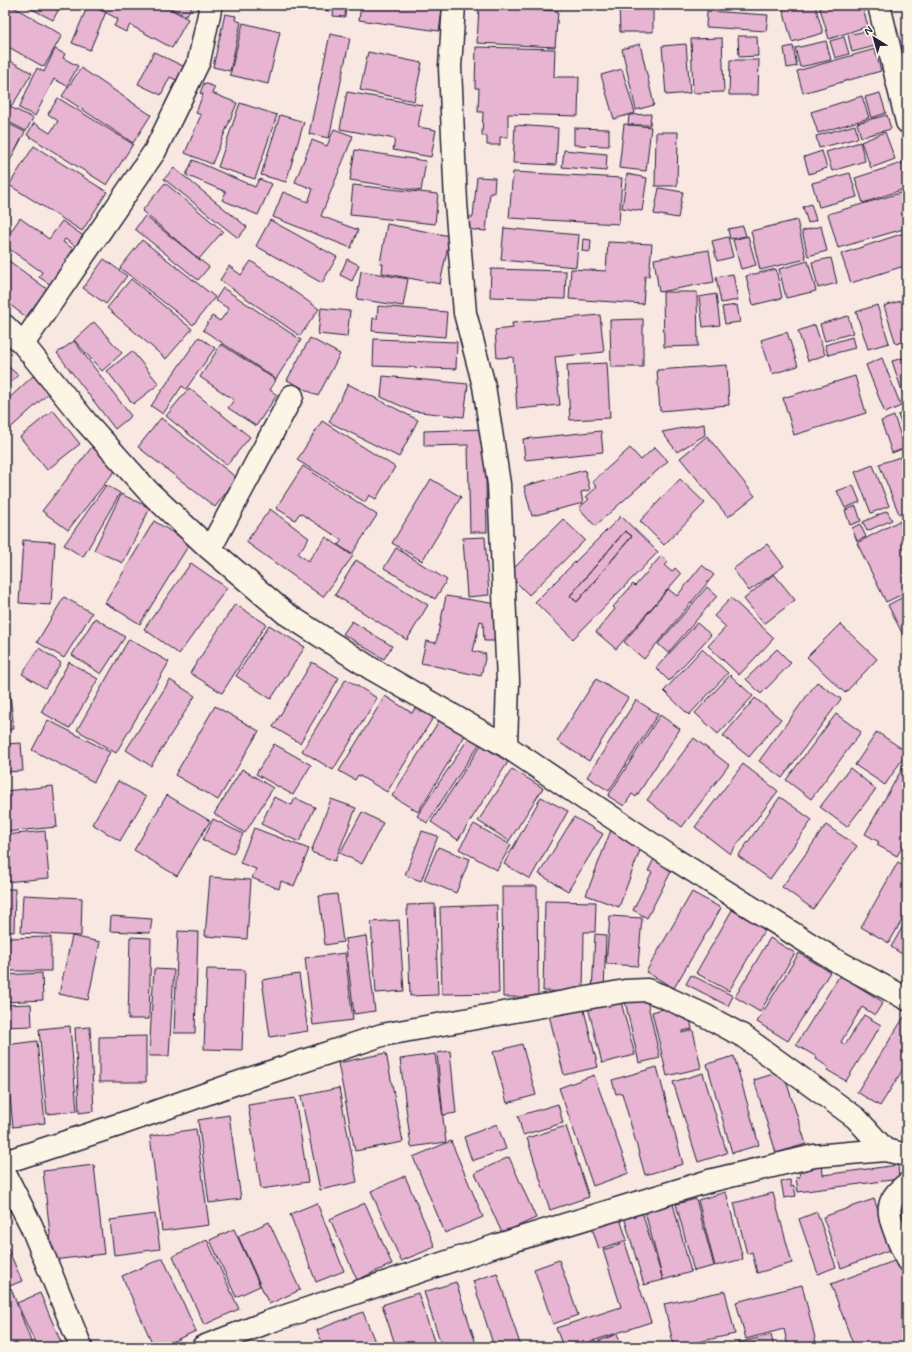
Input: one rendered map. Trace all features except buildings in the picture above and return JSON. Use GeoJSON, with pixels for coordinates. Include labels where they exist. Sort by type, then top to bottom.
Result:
{"type":"FeatureCollection","features":[{"type":"Feature","properties":{"kind":"street"},"geometry":{"type":"LineString","coordinates":[[24,344],[154,151],[198,61],[211,5]]}},
{"type":"Feature","properties":{"kind":"street"},"geometry":{"type":"LineString","coordinates":[[454,5],[450,67],[456,203],[465,313],[484,386],[500,484],[508,681],[506,746]]}},
{"type":"Feature","properties":{"kind":"street"},"geometry":{"type":"LineString","coordinates":[[879,5],[907,122]]}},
{"type":"Feature","properties":{"kind":"street"},"geometry":{"type":"LineString","coordinates":[[5,326],[24,344],[86,422],[149,492],[210,549],[285,613],[372,669],[506,746],[672,857],[830,957],[907,999]]}},
{"type":"Feature","properties":{"kind":"street"},"geometry":{"type":"LineString","coordinates":[[210,549],[292,396]]}},
{"type":"Feature","properties":{"kind":"street"},"geometry":{"type":"LineString","coordinates":[[5,1162],[382,1035],[625,991],[639,990],[647,990],[665,997],[704,1015],[743,1036],[856,1118],[885,1150]]}},
{"type":"Feature","properties":{"kind":"street"},"geometry":{"type":"LineString","coordinates":[[203,1347],[268,1322],[495,1246],[702,1183],[814,1156],[885,1150],[907,1155]]}},
{"type":"Feature","properties":{"kind":"street"},"geometry":{"type":"LineString","coordinates":[[5,1174],[34,1232],[81,1347]]}},
{"type":"Feature","properties":{"kind":"street"},"geometry":{"type":"LineString","coordinates":[[907,1184],[895,1195],[890,1207],[893,1223],[907,1260]]}}]}
